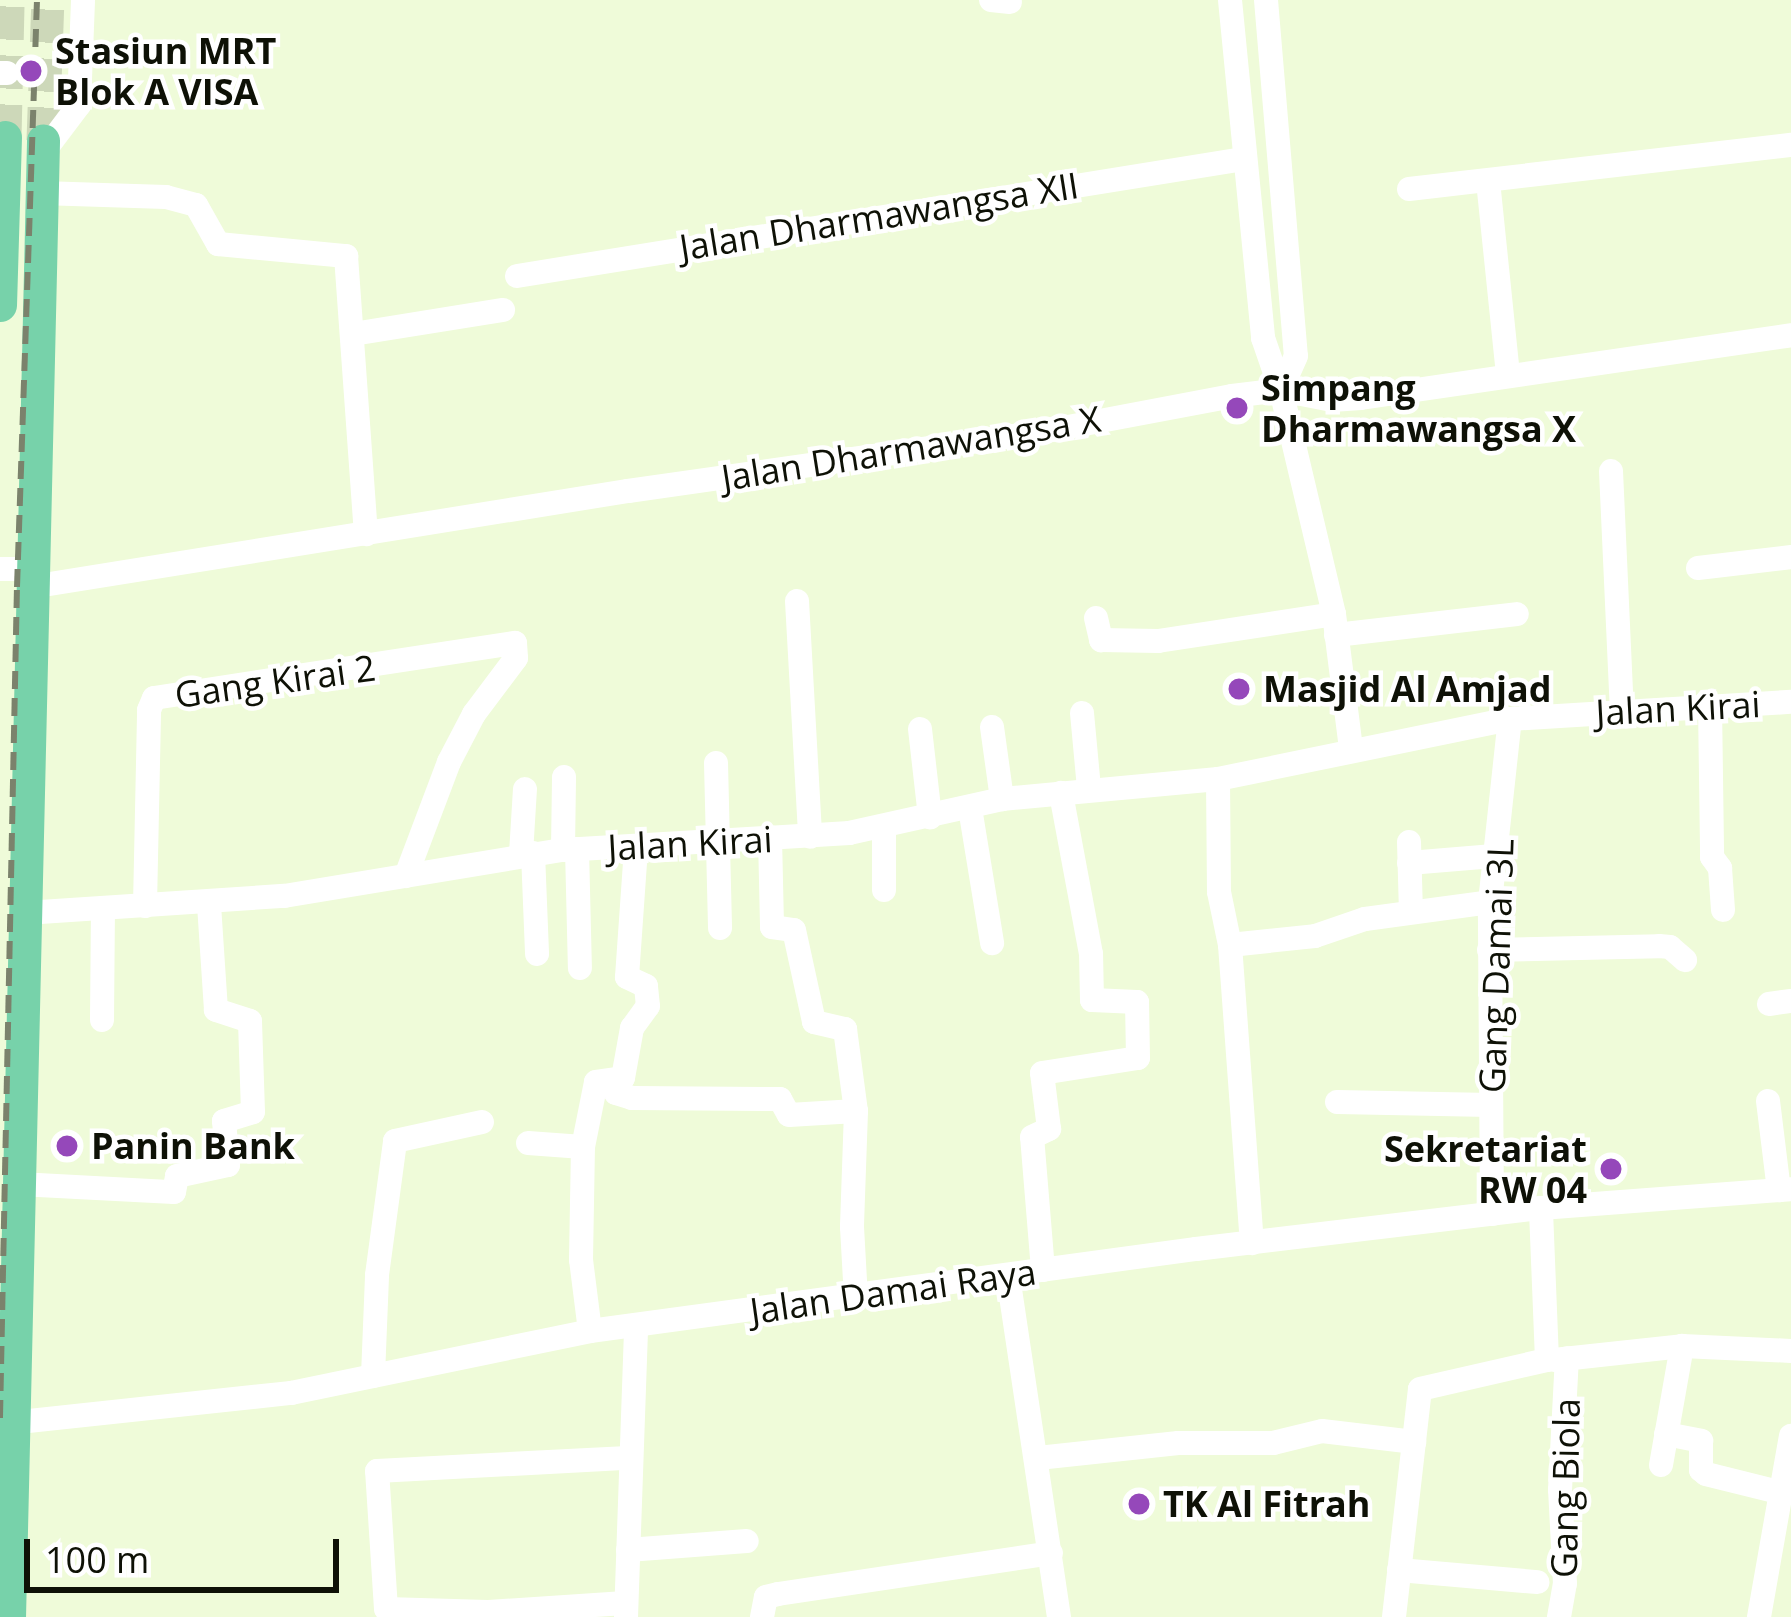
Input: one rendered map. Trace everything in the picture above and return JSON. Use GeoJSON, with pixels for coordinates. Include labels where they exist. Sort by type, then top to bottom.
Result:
{"type":"FeatureCollection","features":[{"type":"Feature","properties":{"kind":"main road"},"geometry":{"type":"LineString","coordinates":[[0,305],[4,137]]}},
{"type":"Feature","properties":{"kind":"main road"},"geometry":{"type":"LineString","coordinates":[[9,1617],[6,1423],[19,1184],[25,913],[21,575],[42,147]]}},
{"type":"Feature","properties":{"kind":"street"},"geometry":{"type":"LineString","coordinates":[[42,147],[79,105],[82,0]]}},
{"type":"Feature","properties":{"kind":"street"},"geometry":{"type":"LineString","coordinates":[[991,0],[1010,2]]}},
{"type":"Feature","properties":{"kind":"street"},"geometry":{"type":"LineString","coordinates":[[1230,0],[1263,338],[1281,390],[1335,625],[1352,749]]}},
{"type":"Feature","properties":{"kind":"street"},"geometry":{"type":"LineString","coordinates":[[1266,0],[1296,356],[1281,390]]}},
{"type":"Feature","properties":{"kind":"street"},"geometry":{"type":"LineString","coordinates":[[1409,190],[1791,145]]}},
{"type":"Feature","properties":{"kind":"street","name":"Jalan Dharmawangsa XII"},"geometry":{"type":"LineString","coordinates":[[517,276],[1243,159]]}},
{"type":"Feature","properties":{"kind":"street"},"geometry":{"type":"LineString","coordinates":[[1488,181],[1508,376]]}},
{"type":"Feature","properties":{"kind":"street"},"geometry":{"type":"LineString","coordinates":[[41,193],[166,197],[196,205],[218,244],[346,256],[366,534]]}},
{"type":"Feature","properties":{"kind":"street"},"geometry":{"type":"LineString","coordinates":[[352,334],[503,310]]}},
{"type":"Feature","properties":{"kind":"street","name":"Jalan Dharmawangsa X"},"geometry":{"type":"LineString","coordinates":[[21,575],[366,534],[1281,390],[1332,400],[1791,335]]}},
{"type":"Feature","properties":{"kind":"street"},"geometry":{"type":"LineString","coordinates":[[1611,471],[1622,710]]}},
{"type":"Feature","properties":{"kind":"street"},"geometry":{"type":"LineString","coordinates":[[1698,568],[1791,557]]}},
{"type":"Feature","properties":{"kind":"street"},"geometry":{"type":"LineString","coordinates":[[797,601],[810,837]]}},
{"type":"Feature","properties":{"kind":"street"},"geometry":{"type":"LineString","coordinates":[[1096,618],[1101,640],[1158,641],[1517,614]]}},
{"type":"Feature","properties":{"kind":"street","name":"Gang Kirai 2"},"geometry":{"type":"LineString","coordinates":[[145,906],[148,710],[154,698],[515,643],[516,658],[474,714],[449,762],[406,876]]}},
{"type":"Feature","properties":{"kind":"street","name":"Jalan Kirai"},"geometry":{"type":"LineString","coordinates":[[25,913],[209,904],[570,849],[810,837],[1003,799],[1218,779],[1510,719],[1791,702]]}},
{"type":"Feature","properties":{"kind":"street"},"geometry":{"type":"LineString","coordinates":[[1710,706],[1712,857],[1720,868],[1723,910]]}},
{"type":"Feature","properties":{"kind":"street"},"geometry":{"type":"LineString","coordinates":[[1082,713],[1089,788]]}},
{"type":"Feature","properties":{"kind":"street","name":"Gang Damai 3L"},"geometry":{"type":"LineString","coordinates":[[1492,1214],[1490,902],[1510,719]]}},
{"type":"Feature","properties":{"kind":"street"},"geometry":{"type":"LineString","coordinates":[[992,727],[1003,799]]}},
{"type":"Feature","properties":{"kind":"street"},"geometry":{"type":"LineString","coordinates":[[920,729],[930,817]]}},
{"type":"Feature","properties":{"kind":"street"},"geometry":{"type":"LineString","coordinates":[[716,764],[720,928]]}},
{"type":"Feature","properties":{"kind":"street"},"geometry":{"type":"LineString","coordinates":[[564,777],[580,968]]}},
{"type":"Feature","properties":{"kind":"street"},"geometry":{"type":"LineString","coordinates":[[1218,779],[1220,892],[1231,945],[1252,1243]]}},
{"type":"Feature","properties":{"kind":"street"},"geometry":{"type":"LineString","coordinates":[[525,789],[537,954]]}},
{"type":"Feature","properties":{"kind":"street"},"geometry":{"type":"LineString","coordinates":[[1043,1270],[1032,1137],[1048,1129],[1042,1073],[1138,1058],[1137,1002],[1092,1000],[1091,953],[1061,793]]}},
{"type":"Feature","properties":{"kind":"street"},"geometry":{"type":"LineString","coordinates":[[970,808],[992,944]]}},
{"type":"Feature","properties":{"kind":"street"},"geometry":{"type":"LineString","coordinates":[[884,826],[884,890]]}},
{"type":"Feature","properties":{"kind":"street"},"geometry":{"type":"LineString","coordinates":[[770,837],[771,926],[794,930],[814,1022],[844,1029],[856,1111],[852,1227],[856,1298]]}},
{"type":"Feature","properties":{"kind":"street"},"geometry":{"type":"LineString","coordinates":[[605,1082],[623,1078],[630,1036],[648,1006],[646,986],[627,977],[636,847]]}},
{"type":"Feature","properties":{"kind":"street"},"geometry":{"type":"LineString","coordinates":[[1411,912],[1409,852],[1494,856]]}},
{"type":"Feature","properties":{"kind":"street"},"geometry":{"type":"LineString","coordinates":[[1231,945],[1315,936],[1411,912],[1490,902]]}},
{"type":"Feature","properties":{"kind":"street"},"geometry":{"type":"LineString","coordinates":[[19,1184],[174,1192],[177,1176],[228,1165],[224,1120],[253,1112],[250,1021],[216,1010],[209,904]]}},
{"type":"Feature","properties":{"kind":"street"},"geometry":{"type":"LineString","coordinates":[[102,1019],[103,908]]}},
{"type":"Feature","properties":{"kind":"street"},"geometry":{"type":"LineString","coordinates":[[1489,950],[1659,946],[1670,947],[1685,960]]}},
{"type":"Feature","properties":{"kind":"street"},"geometry":{"type":"LineString","coordinates":[[605,1082],[616,1094],[632,1098],[780,1099],[789,1115],[856,1111]]}},
{"type":"Feature","properties":{"kind":"street"},"geometry":{"type":"LineString","coordinates":[[590,1331],[581,1260],[583,1147],[605,1082]]}},
{"type":"Feature","properties":{"kind":"street"},"geometry":{"type":"LineString","coordinates":[[1768,1101],[1785,1190]]}},
{"type":"Feature","properties":{"kind":"street"},"geometry":{"type":"LineString","coordinates":[[1337,1102],[1491,1105]]}},
{"type":"Feature","properties":{"kind":"street"},"geometry":{"type":"LineString","coordinates":[[373,1376],[376,1275],[395,1141],[482,1122]]}},
{"type":"Feature","properties":{"kind":"street"},"geometry":{"type":"LineString","coordinates":[[528,1143],[583,1147]]}},
{"type":"Feature","properties":{"kind":"street","name":"Jalan Damai Raya"},"geometry":{"type":"LineString","coordinates":[[6,1423],[291,1393],[590,1331],[1043,1270],[1541,1208],[1785,1190]]}},
{"type":"Feature","properties":{"kind":"street","name":"Gang Biola"},"geometry":{"type":"LineString","coordinates":[[1541,1208],[1557,1359],[1565,1584],[1559,1617]]}},
{"type":"Feature","properties":{"kind":"street"},"geometry":{"type":"LineString","coordinates":[[1008,1276],[1059,1617]]}},
{"type":"Feature","properties":{"kind":"street"},"geometry":{"type":"LineString","coordinates":[[628,1458],[377,1471],[386,1609],[626,1610],[636,1325]]}},
{"type":"Feature","properties":{"kind":"street"},"geometry":{"type":"LineString","coordinates":[[1660,1465],[1682,1346]]}},
{"type":"Feature","properties":{"kind":"street"},"geometry":{"type":"LineString","coordinates":[[1394,1617],[1418,1395],[1425,1384],[1557,1359],[1682,1346],[1791,1351]]}},
{"type":"Feature","properties":{"kind":"street"},"geometry":{"type":"LineString","coordinates":[[1038,1458],[1178,1443],[1273,1443],[1322,1431],[1414,1442]]}},
{"type":"Feature","properties":{"kind":"street"},"geometry":{"type":"LineString","coordinates":[[1666,1434],[1701,1441],[1701,1470],[1706,1474],[1781,1504]]}},
{"type":"Feature","properties":{"kind":"street"},"geometry":{"type":"LineString","coordinates":[[1759,1617],[1791,1436]]}},
{"type":"Feature","properties":{"kind":"street"},"geometry":{"type":"LineString","coordinates":[[628,1550],[747,1541]]}},
{"type":"Feature","properties":{"kind":"street"},"geometry":{"type":"LineString","coordinates":[[762,1617],[766,1598],[778,1594],[1051,1553]]}},
{"type":"Feature","properties":{"kind":"street"},"geometry":{"type":"LineString","coordinates":[[1399,1570],[1537,1582]]}},
{"type":"Feature","properties":{"kind":"tunnel"},"geometry":{"type":"LineString","coordinates":[[5,137],[8,0]]}},
{"type":"Feature","properties":{"kind":"tunnel"},"geometry":{"type":"LineString","coordinates":[[43,140],[48,0]]}},
{"type":"Feature","properties":{"kind":"railway"},"geometry":{"type":"LineString","coordinates":[[0,1418],[17,587],[37,0]]}},
{"type":"Feature","properties":{"kind":"place","name":"Stasiun MRT Blok A VISA"},"geometry":{"type":"Point","coordinates":[31,71]}},
{"type":"Feature","properties":{"kind":"place","name":"Simpang Dharmawangsa X"},"geometry":{"type":"Point","coordinates":[1237,408]}},
{"type":"Feature","properties":{"kind":"place","name":"Masjid Al Amjad"},"geometry":{"type":"Point","coordinates":[1239,689]}},
{"type":"Feature","properties":{"kind":"place","name":"Panin Bank"},"geometry":{"type":"Point","coordinates":[67,1146]}},
{"type":"Feature","properties":{"kind":"place","name":"Sekretariat RW 04"},"geometry":{"type":"Point","coordinates":[1611,1169]}},
{"type":"Feature","properties":{"kind":"place","name":"TK Al Fitrah"},"geometry":{"type":"Point","coordinates":[1139,1504]}}]}
